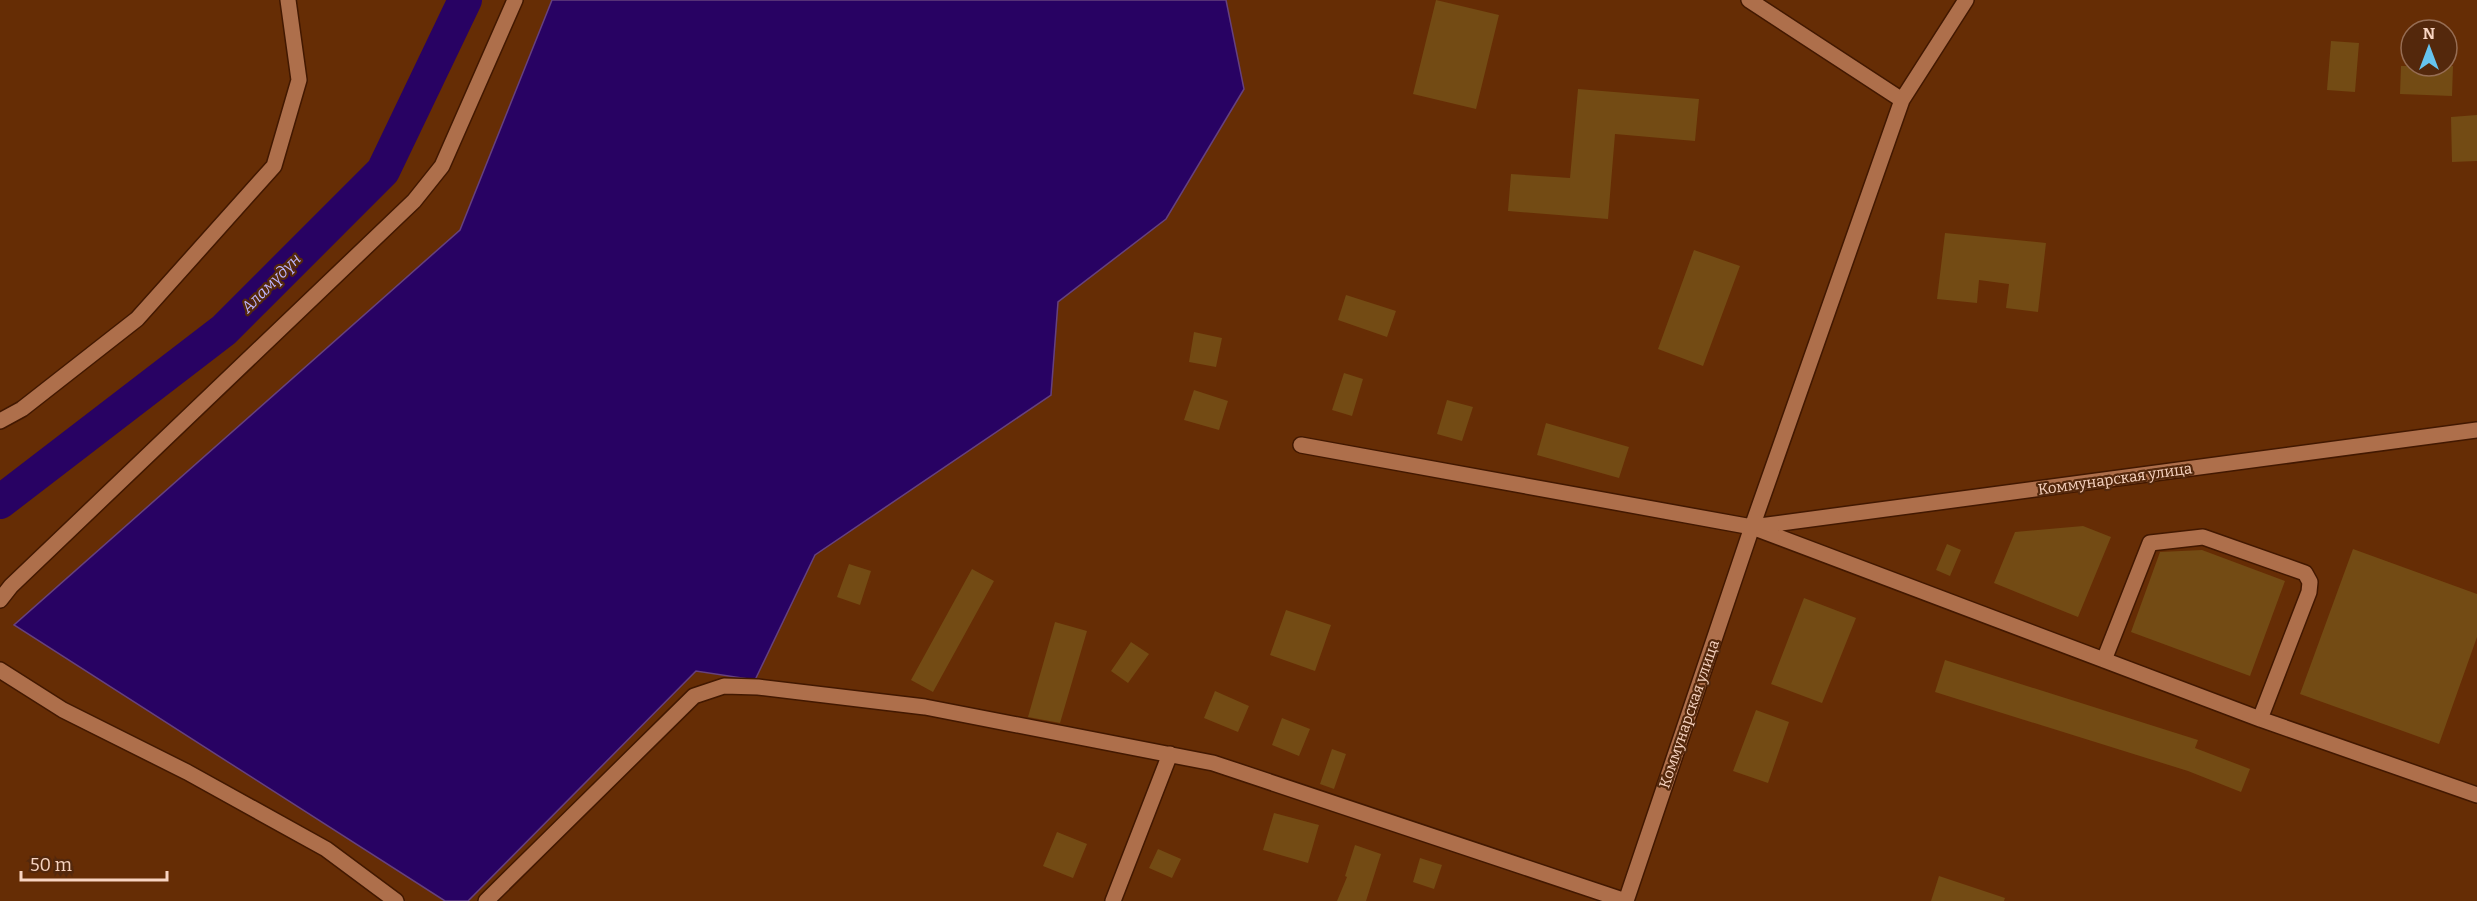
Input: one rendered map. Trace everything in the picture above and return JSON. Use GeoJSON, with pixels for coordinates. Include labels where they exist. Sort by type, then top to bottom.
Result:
{"type":"FeatureCollection","features":[{"type":"Feature","properties":{"kind":"street"},"geometry":{"type":"LineString","coordinates":[[0,421],[22,409],[137,318],[274,166],[299,80],[288,0]]}},
{"type":"Feature","properties":{"kind":"street"},"geometry":{"type":"LineString","coordinates":[[0,600],[11,586],[414,201],[442,166],[515,0]]}},
{"type":"Feature","properties":{"kind":"street"},"geometry":{"type":"LineString","coordinates":[[1749,0],[1902,100]]}},
{"type":"Feature","properties":{"kind":"street","name":"Коммунарская улица"},"geometry":{"type":"LineString","coordinates":[[1626,901],[1752,527],[1902,100],[1966,0]]}},
{"type":"Feature","properties":{"kind":"street","name":"Коммунарская улица"},"geometry":{"type":"LineString","coordinates":[[1752,527],[2477,430]]}},
{"type":"Feature","properties":{"kind":"street"},"geometry":{"type":"LineString","coordinates":[[1301,445],[1752,527],[2260,718],[2477,795]]}},
{"type":"Feature","properties":{"kind":"street"},"geometry":{"type":"LineString","coordinates":[[2104,660],[2150,543],[2203,537],[2305,573],[2310,582],[2309,592],[2260,718]]}},
{"type":"Feature","properties":{"kind":"street"},"geometry":{"type":"LineString","coordinates":[[0,670],[63,710],[187,772],[326,849],[396,901]]}},
{"type":"Feature","properties":{"kind":"street"},"geometry":{"type":"LineString","coordinates":[[486,901],[694,696],[724,686],[758,687],[926,707],[1213,763],[1626,901]]}},
{"type":"Feature","properties":{"kind":"street"},"geometry":{"type":"LineString","coordinates":[[1113,901],[1170,754]]}},
{"type":"Feature","properties":{"kind":"shaded area"},"geometry":{"type":"Polygon","coordinates":[[[552,0],[1226,0],[1244,89],[1166,219],[1058,302],[1051,395],[815,555],[755,680],[696,671],[468,901],[445,901],[14,625],[460,230],[552,0]]]}},
{"type":"Feature","properties":{"kind":"building"},"geometry":{"type":"Polygon","coordinates":[[[1436,0],[1499,15],[1476,109],[1413,94],[1436,0]]]}},
{"type":"Feature","properties":{"kind":"building"},"geometry":{"type":"Polygon","coordinates":[[[2331,41],[2359,43],[2355,92],[2327,90],[2331,41]]]}},
{"type":"Feature","properties":{"kind":"building"},"geometry":{"type":"Polygon","coordinates":[[[2401,78],[2453,78],[2452,96],[2400,94],[2401,78]]]}},
{"type":"Feature","properties":{"kind":"building"},"geometry":{"type":"Polygon","coordinates":[[[1578,89],[1699,99],[1695,141],[1615,134],[1608,219],[1508,211],[1511,174],[1570,178],[1578,89]]]}},
{"type":"Feature","properties":{"kind":"building"},"geometry":{"type":"Polygon","coordinates":[[[2477,115],[2477,161],[2452,162],[2451,117],[2477,115]]]}},
{"type":"Feature","properties":{"kind":"building"},"geometry":{"type":"Polygon","coordinates":[[[1945,233],[2046,243],[2038,312],[2006,308],[2009,284],[1979,280],[1977,303],[1937,299],[1945,233]]]}},
{"type":"Feature","properties":{"kind":"building"},"geometry":{"type":"Polygon","coordinates":[[[1694,250],[1740,266],[1703,366],[1658,349],[1694,250]]]}},
{"type":"Feature","properties":{"kind":"building"},"geometry":{"type":"Polygon","coordinates":[[[1346,295],[1396,311],[1387,337],[1338,320],[1346,295]]]}},
{"type":"Feature","properties":{"kind":"building"},"geometry":{"type":"Polygon","coordinates":[[[1194,332],[1222,338],[1216,367],[1189,362],[1194,332]]]}},
{"type":"Feature","properties":{"kind":"building"},"geometry":{"type":"Polygon","coordinates":[[[1344,373],[1363,379],[1352,416],[1332,410],[1344,373]]]}},
{"type":"Feature","properties":{"kind":"building"},"geometry":{"type":"Polygon","coordinates":[[[1194,390],[1228,401],[1219,430],[1184,420],[1194,390]]]}},
{"type":"Feature","properties":{"kind":"building"},"geometry":{"type":"Polygon","coordinates":[[[1447,400],[1473,407],[1462,441],[1437,434],[1447,400]]]}},
{"type":"Feature","properties":{"kind":"building"},"geometry":{"type":"Polygon","coordinates":[[[1546,423],[1629,447],[1619,478],[1537,455],[1546,423]]]}},
{"type":"Feature","properties":{"kind":"building"},"geometry":{"type":"Polygon","coordinates":[[[2083,526],[2111,537],[2078,617],[1994,583],[2015,532],[2083,526]]]}},
{"type":"Feature","properties":{"kind":"building"},"geometry":{"type":"Polygon","coordinates":[[[1947,544],[1961,550],[1950,576],[1936,570],[1947,544]]]}},
{"type":"Feature","properties":{"kind":"building"},"geometry":{"type":"Polygon","coordinates":[[[2353,549],[2477,594],[2477,637],[2439,744],[2300,694],[2353,549]]]}},
{"type":"Feature","properties":{"kind":"building"},"geometry":{"type":"Polygon","coordinates":[[[2202,550],[2285,581],[2250,676],[2131,632],[2160,552],[2202,550]]]}},
{"type":"Feature","properties":{"kind":"building"},"geometry":{"type":"Polygon","coordinates":[[[849,564],[871,571],[860,605],[837,597],[849,564]]]}},
{"type":"Feature","properties":{"kind":"building"},"geometry":{"type":"Polygon","coordinates":[[[972,569],[994,581],[933,692],[911,680],[972,569]]]}},
{"type":"Feature","properties":{"kind":"building"},"geometry":{"type":"Polygon","coordinates":[[[1804,598],[1856,618],[1822,703],[1771,684],[1804,598]]]}},
{"type":"Feature","properties":{"kind":"building"},"geometry":{"type":"Polygon","coordinates":[[[1286,610],[1331,625],[1315,671],[1270,655],[1286,610]]]}},
{"type":"Feature","properties":{"kind":"building"},"geometry":{"type":"Polygon","coordinates":[[[1055,622],[1087,631],[1060,723],[1028,717],[1055,622]]]}},
{"type":"Feature","properties":{"kind":"building"},"geometry":{"type":"Polygon","coordinates":[[[1131,642],[1149,654],[1128,683],[1111,671],[1131,642]]]}},
{"type":"Feature","properties":{"kind":"building"},"geometry":{"type":"Polygon","coordinates":[[[1945,660],[2198,740],[2195,748],[2250,769],[2241,792],[2188,771],[1935,692],[1945,660]]]}},
{"type":"Feature","properties":{"kind":"building"},"geometry":{"type":"Polygon","coordinates":[[[1215,691],[1249,706],[1238,732],[1204,718],[1215,691]]]}},
{"type":"Feature","properties":{"kind":"building"},"geometry":{"type":"Polygon","coordinates":[[[1756,710],[1789,722],[1768,783],[1733,771],[1756,710]]]}},
{"type":"Feature","properties":{"kind":"building"},"geometry":{"type":"Polygon","coordinates":[[[1282,718],[1310,729],[1299,756],[1272,745],[1282,718]]]}},
{"type":"Feature","properties":{"kind":"building"},"geometry":{"type":"Polygon","coordinates":[[[1332,749],[1346,754],[1334,789],[1320,784],[1332,749]]]}},
{"type":"Feature","properties":{"kind":"building"},"geometry":{"type":"Polygon","coordinates":[[[1274,813],[1319,825],[1308,863],[1263,850],[1274,813]]]}},
{"type":"Feature","properties":{"kind":"building"},"geometry":{"type":"Polygon","coordinates":[[[1057,832],[1087,844],[1073,878],[1043,866],[1057,832]]]}},
{"type":"Feature","properties":{"kind":"building"},"geometry":{"type":"Polygon","coordinates":[[[1355,845],[1381,854],[1366,901],[1337,901],[1347,877],[1345,876],[1355,845]]]}},
{"type":"Feature","properties":{"kind":"building"},"geometry":{"type":"Polygon","coordinates":[[[1158,849],[1181,859],[1172,878],[1149,868],[1158,849]]]}},
{"type":"Feature","properties":{"kind":"building"},"geometry":{"type":"Polygon","coordinates":[[[1420,858],[1442,865],[1434,889],[1413,882],[1420,858]]]}},
{"type":"Feature","properties":{"kind":"building"},"geometry":{"type":"Polygon","coordinates":[[[1939,876],[2005,898],[2004,901],[1931,901],[1939,876]]]}},
{"type":"Feature","properties":{"kind":"waterway","name":"Аламүдүн"},"geometry":{"type":"LineString","coordinates":[[0,502],[224,330],[383,171],[465,0]]}}]}
